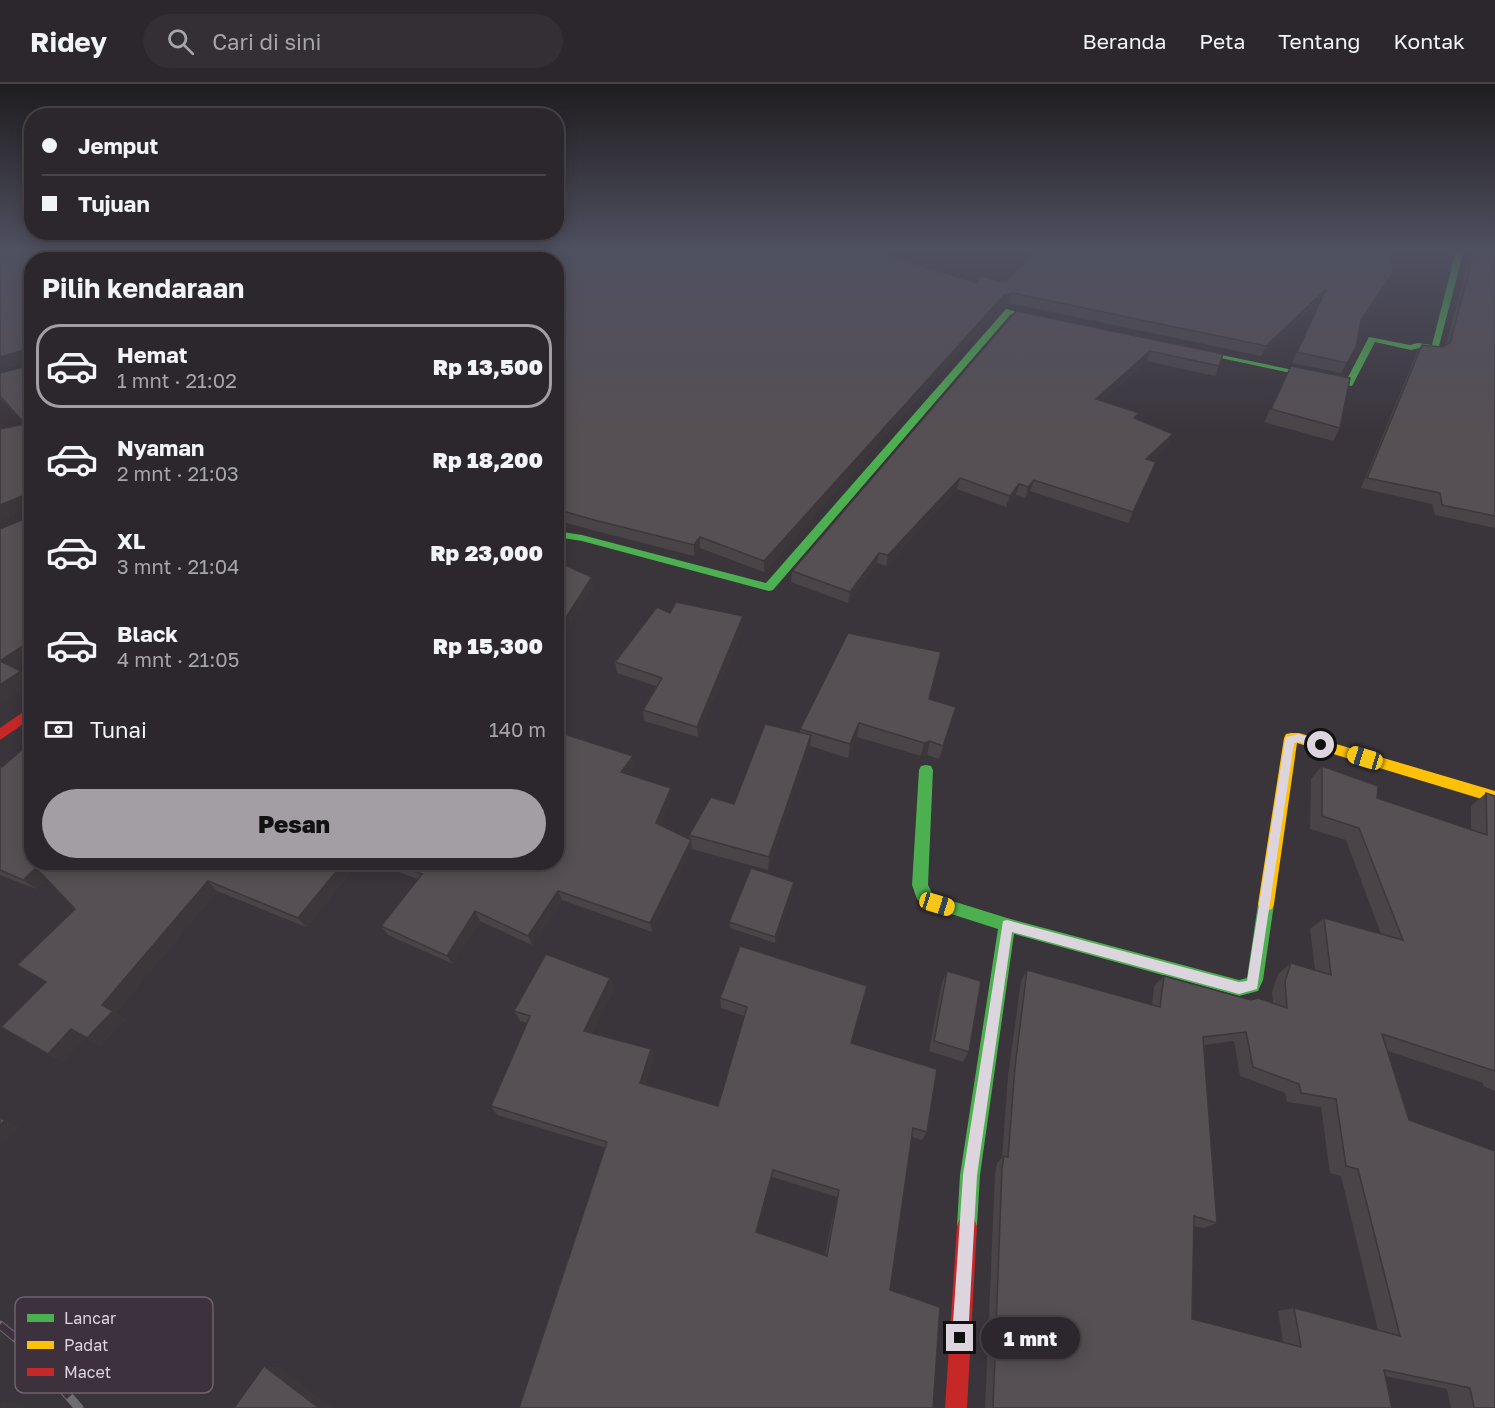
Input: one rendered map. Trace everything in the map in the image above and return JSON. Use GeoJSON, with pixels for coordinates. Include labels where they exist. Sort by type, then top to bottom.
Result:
{"type":"FeatureCollection","features":[{"type":"Feature","properties":{"kind":"street"},"geometry":{"type":"LineString","coordinates":[[564,535],[769,587],[1008,312]]}},
{"type":"Feature","properties":{"kind":"street"},"geometry":{"type":"LineString","coordinates":[[1012,312],[1075,327]]}},
{"type":"Feature","properties":{"kind":"street"},"geometry":{"type":"LineString","coordinates":[[1166,346],[1349,384],[1372,339],[1411,348],[1418,345],[1435,348],[1444,312]]}},
{"type":"Feature","properties":{"kind":"street"},"geometry":{"type":"LineString","coordinates":[[0,735],[24,717]]}},
{"type":"Feature","properties":{"kind":"street"},"geometry":{"type":"LineString","coordinates":[[926,770],[921,894],[937,904],[1007,925],[1246,988],[1255,980],[1291,738],[1299,738],[1495,797]]}},
{"type":"Feature","properties":{"kind":"street"},"geometry":{"type":"LineString","coordinates":[[956,1408],[970,1175],[1007,925]]}},
{"type":"Feature","properties":{"kind":"building"},"geometry":{"type":"Polygon","coordinates":[[[0,312],[24,312],[24,350],[0,357],[0,312]]]}},
{"type":"Feature","properties":{"kind":"building"},"geometry":{"type":"Polygon","coordinates":[[[564,312],[989,312],[764,561],[700,537],[694,545],[564,511],[564,312]]]}},
{"type":"Feature","properties":{"kind":"building"},"geometry":{"type":"Polygon","coordinates":[[[1015,312],[1223,354],[1219,366],[1150,351],[1096,399],[1139,413],[1134,418],[1173,434],[1146,459],[1156,462],[1133,512],[1034,480],[1028,487],[1019,484],[1010,496],[960,478],[888,555],[879,553],[850,592],[792,571],[1015,312]]]}},
{"type":"Feature","properties":{"kind":"building"},"geometry":{"type":"Polygon","coordinates":[[[1102,312],[1302,312],[1266,346],[1102,312]]]}},
{"type":"Feature","properties":{"kind":"building"},"geometry":{"type":"Polygon","coordinates":[[[1316,312],[1367,312],[1361,320],[1356,347],[1347,363],[1297,352],[1316,312]]]}},
{"type":"Feature","properties":{"kind":"building"},"geometry":{"type":"Polygon","coordinates":[[[1458,312],[1495,312],[1495,516],[1442,505],[1440,493],[1367,478],[1422,345],[1442,347],[1450,343],[1458,312]]]}},
{"type":"Feature","properties":{"kind":"building"},"geometry":{"type":"Polygon","coordinates":[[[1291,366],[1350,378],[1340,428],[1271,409],[1291,366]]]}},
{"type":"Feature","properties":{"kind":"building"},"geometry":{"type":"Polygon","coordinates":[[[24,367],[24,423],[0,396],[0,373],[24,367]]]}},
{"type":"Feature","properties":{"kind":"building"},"geometry":{"type":"Polygon","coordinates":[[[24,424],[24,497],[0,505],[0,429],[24,424]]]}},
{"type":"Feature","properties":{"kind":"building"},"geometry":{"type":"Polygon","coordinates":[[[24,519],[24,645],[0,661],[0,529],[24,519]]]}},
{"type":"Feature","properties":{"kind":"building"},"geometry":{"type":"Polygon","coordinates":[[[564,565],[592,577],[564,621],[564,565]]]}},
{"type":"Feature","properties":{"kind":"building"},"geometry":{"type":"Polygon","coordinates":[[[676,602],[743,616],[697,727],[643,710],[662,678],[615,662],[657,607],[670,613],[676,602]]]}},
{"type":"Feature","properties":{"kind":"building"},"geometry":{"type":"Polygon","coordinates":[[[848,633],[941,652],[929,699],[956,707],[943,746],[930,741],[924,743],[859,723],[850,744],[800,729],[848,633]]]}},
{"type":"Feature","properties":{"kind":"building"},"geometry":{"type":"Polygon","coordinates":[[[0,661],[21,671],[0,685],[0,661]]]}},
{"type":"Feature","properties":{"kind":"building"},"geometry":{"type":"Polygon","coordinates":[[[765,724],[811,735],[769,857],[689,835],[711,797],[734,804],[765,724]]]}},
{"type":"Feature","properties":{"kind":"building"},"geometry":{"type":"Polygon","coordinates":[[[564,734],[633,756],[621,772],[671,788],[656,823],[691,840],[650,923],[558,891],[528,936],[475,911],[447,956],[381,926],[422,874],[412,870],[564,870],[564,734]]]}},
{"type":"Feature","properties":{"kind":"building"},"geometry":{"type":"Polygon","coordinates":[[[24,748],[24,870],[34,870],[23,880],[0,870],[0,765],[2,767],[24,748]]]}},
{"type":"Feature","properties":{"kind":"building"},"geometry":{"type":"Polygon","coordinates":[[[1322,766],[1378,786],[1377,798],[1487,835],[1486,793],[1495,796],[1495,1071],[1382,1034],[1409,1120],[1495,1151],[1495,1408],[1474,1408],[1470,1388],[1384,1370],[1392,1408],[993,1408],[1002,1168],[1004,1156],[1008,1157],[1015,1067],[1027,970],[1160,1007],[1164,976],[1251,1000],[1258,998],[1287,1008],[1285,981],[1291,963],[1331,975],[1324,918],[1403,940],[1359,828],[1322,816],[1322,766]],[[1246,1032],[1203,1037],[1217,1223],[1194,1216],[1192,1319],[1301,1347],[1294,1308],[1400,1336],[1358,1169],[1346,1166],[1336,1099],[1301,1093],[1299,1084],[1253,1067],[1246,1032]]]}},
{"type":"Feature","properties":{"kind":"building"},"geometry":{"type":"Polygon","coordinates":[[[751,868],[794,882],[775,937],[729,922],[751,868]]]}},
{"type":"Feature","properties":{"kind":"building"},"geometry":{"type":"Polygon","coordinates":[[[38,870],[337,870],[298,918],[208,881],[102,1005],[113,1011],[87,1038],[71,1029],[48,1054],[1,1027],[46,982],[17,965],[75,909],[38,870]]]}},
{"type":"Feature","properties":{"kind":"building"},"geometry":{"type":"Polygon","coordinates":[[[740,946],[867,986],[851,1043],[937,1069],[927,1132],[913,1128],[890,1290],[940,1307],[933,1408],[519,1408],[607,1142],[491,1106],[530,1016],[514,1011],[546,954],[610,978],[584,1031],[651,1049],[640,1083],[718,1106],[747,1007],[720,998],[740,946]],[[773,1170],[756,1232],[827,1256],[839,1190],[773,1170]]]}},
{"type":"Feature","properties":{"kind":"building"},"geometry":{"type":"Polygon","coordinates":[[[947,971],[981,981],[969,1052],[934,1041],[947,971]]]}},
{"type":"Feature","properties":{"kind":"building"},"geometry":{"type":"Polygon","coordinates":[[[264,1366],[319,1408],[234,1408],[264,1366]]]}},
{"type":"Feature","properties":{"kind":"railway"},"geometry":{"type":"LineString","coordinates":[[0,1325],[15,1337]]}},
{"type":"Feature","properties":{"kind":"railway"},"geometry":{"type":"LineString","coordinates":[[66,1393],[79,1408]]}},
{"type":"Feature","properties":{"kind":"traffic: fast"},"geometry":{"type":"LineString","coordinates":[[564,535],[769,587],[1008,312]]}},
{"type":"Feature","properties":{"kind":"traffic: fast"},"geometry":{"type":"LineString","coordinates":[[1012,312],[1057,323]]}},
{"type":"Feature","properties":{"kind":"traffic: fast"},"geometry":{"type":"LineString","coordinates":[[1178,348],[1349,384],[1372,339],[1411,348],[1418,345],[1435,348],[1444,312]]}},
{"type":"Feature","properties":{"kind":"traffic: fast"},"geometry":{"type":"LineString","coordinates":[[926,770],[920,885],[922,894],[928,900],[1007,925],[1239,988],[1252,985],[1255,980],[1266,904]]}},
{"type":"Feature","properties":{"kind":"traffic: fast"},"geometry":{"type":"LineString","coordinates":[[967,1226],[970,1175],[1007,925]]}},
{"type":"Feature","properties":{"kind":"traffic: slow"},"geometry":{"type":"LineString","coordinates":[[1266,904],[1291,738],[1299,738],[1495,797]]}},
{"type":"Feature","properties":{"kind":"traffic: jam"},"geometry":{"type":"LineString","coordinates":[[0,735],[24,717]]}},
{"type":"Feature","properties":{"kind":"traffic: jam"},"geometry":{"type":"LineString","coordinates":[[956,1408],[967,1226]]}},
{"type":"Feature","properties":{"kind":"route"},"geometry":{"type":"LineString","coordinates":[[960,1338],[970,1175],[1007,925],[1239,988],[1252,985],[1255,980],[1289,740],[1299,738],[1321,745]]}}]}
